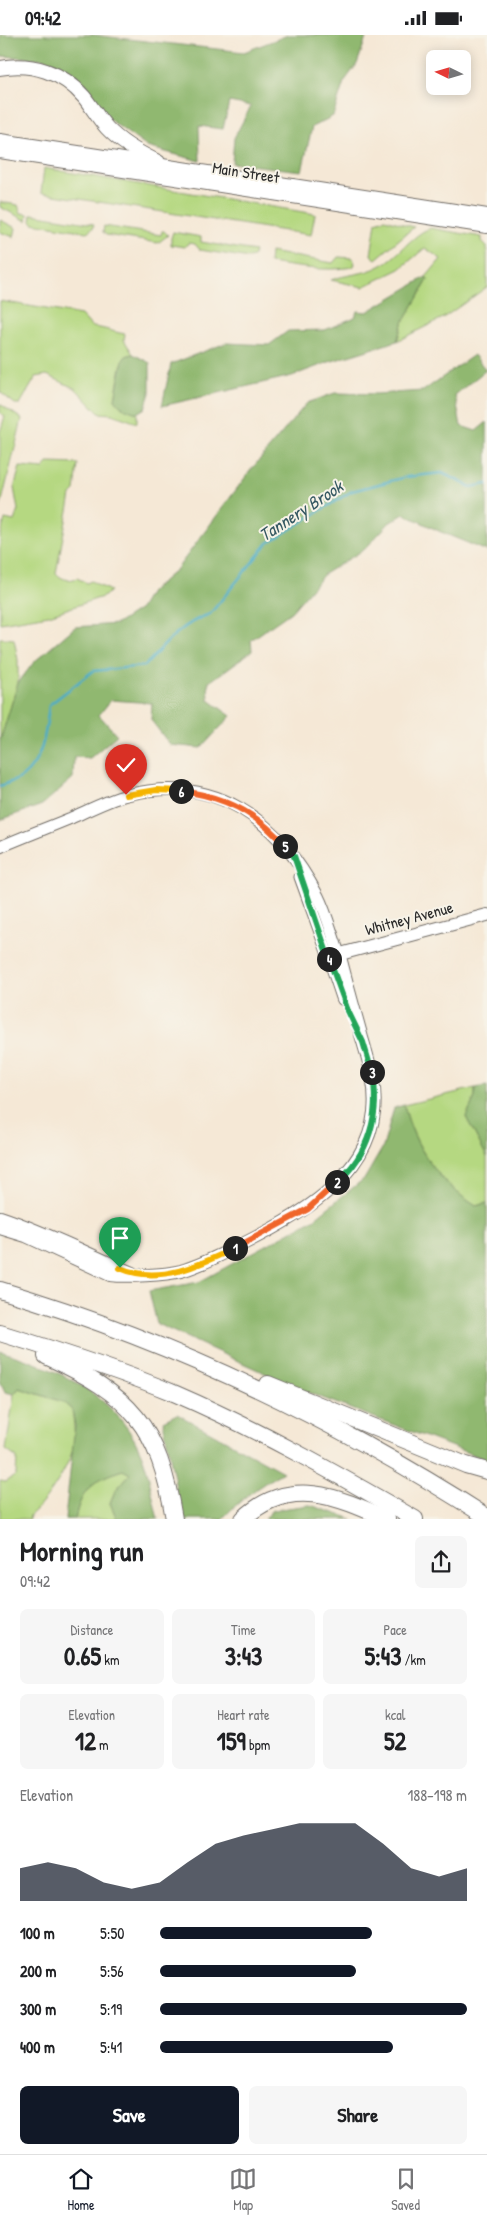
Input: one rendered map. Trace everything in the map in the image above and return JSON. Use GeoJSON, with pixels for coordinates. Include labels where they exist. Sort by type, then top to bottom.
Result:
{"type":"FeatureCollection","features":[{"type":"Feature","properties":{"kind":"highway"},"geometry":{"type":"LineString","coordinates":[[0,1289],[68,1311],[289,1392],[466,1465],[487,1471]]}},
{"type":"Feature","properties":{"kind":"highway"},"geometry":{"type":"LineString","coordinates":[[0,1333],[102,1365],[214,1411],[306,1457],[415,1519]]}},
{"type":"Feature","properties":{"kind":"highway"},"geometry":{"type":"LineString","coordinates":[[0,1337],[94,1380],[130,1409],[148,1432],[160,1456],[174,1519]]}},
{"type":"Feature","properties":{"kind":"highway"},"geometry":{"type":"LineString","coordinates":[[158,1345],[219,1371],[297,1409],[387,1457],[487,1517]]}},
{"type":"Feature","properties":{"kind":"highway"},"geometry":{"type":"LineString","coordinates":[[243,1519],[272,1500],[308,1492],[340,1499],[387,1519]]}},
{"type":"Feature","properties":{"kind":"main road"},"geometry":{"type":"LineString","coordinates":[[0,68],[21,66],[38,68],[64,79],[83,95],[102,122],[120,140],[139,152],[173,168]]}},
{"type":"Feature","properties":{"kind":"main road","name":"Main Street"},"geometry":{"type":"LineString","coordinates":[[0,141],[487,216]]}},
{"type":"Feature","properties":{"kind":"main road","name":"Main Street"},"geometry":{"type":"LineString","coordinates":[[0,151],[487,227]]}},
{"type":"Feature","properties":{"kind":"main road","name":"Whitney Avenue"},"geometry":{"type":"LineString","coordinates":[[334,955],[487,915]]}},
{"type":"Feature","properties":{"kind":"main road"},"geometry":{"type":"LineString","coordinates":[[0,1227],[26,1236],[110,1275],[121,1277],[134,1274],[166,1274],[183,1271],[222,1254],[308,1209],[349,1170],[367,1141],[375,1111],[373,1077],[363,1042],[348,1011],[334,955]]}},
{"type":"Feature","properties":{"kind":"main road"},"geometry":{"type":"LineString","coordinates":[[0,1217],[53,1237],[108,1264],[134,1274]]}},
{"type":"Feature","properties":{"kind":"street"},"geometry":{"type":"LineString","coordinates":[[0,847],[126,795],[156,790],[174,790],[197,793],[234,804],[272,830],[294,856],[334,955]]}},
{"type":"Feature","properties":{"kind":"green space"},"geometry":{"type":"Polygon","coordinates":[[[0,35],[92,35],[244,52],[288,35],[367,35],[357,64],[344,82],[333,116],[312,127],[302,171],[232,163],[234,138],[251,106],[229,102],[223,129],[199,126],[200,161],[147,147],[110,120],[82,82],[44,59],[0,56],[0,35]]]}},
{"type":"Feature","properties":{"kind":"green space"},"geometry":{"type":"Polygon","coordinates":[[[44,168],[315,214],[311,235],[41,193],[44,168]]]}},
{"type":"Feature","properties":{"kind":"green space"},"geometry":{"type":"Polygon","coordinates":[[[0,202],[18,205],[21,213],[28,214],[27,221],[0,207],[0,202]]]}},
{"type":"Feature","properties":{"kind":"green space"},"geometry":{"type":"Polygon","coordinates":[[[32,214],[94,224],[93,228],[87,232],[33,223],[31,221],[32,214]]]}},
{"type":"Feature","properties":{"kind":"green space"},"geometry":{"type":"Polygon","coordinates":[[[385,219],[414,227],[376,259],[371,255],[376,222],[385,219]]]}},
{"type":"Feature","properties":{"kind":"green space"},"geometry":{"type":"Polygon","coordinates":[[[0,220],[16,228],[14,237],[0,232],[0,220]]]}},
{"type":"Feature","properties":{"kind":"green space"},"geometry":{"type":"Polygon","coordinates":[[[104,226],[161,235],[162,231],[164,231],[168,235],[158,243],[106,235],[103,232],[104,226]]]}},
{"type":"Feature","properties":{"kind":"green space"},"geometry":{"type":"Polygon","coordinates":[[[430,228],[482,237],[482,241],[487,246],[487,287],[443,318],[397,341],[402,324],[428,280],[426,277],[441,259],[425,248],[400,269],[363,287],[331,280],[368,271],[380,266],[416,236],[430,228]]]}},
{"type":"Feature","properties":{"kind":"green space"},"geometry":{"type":"Polygon","coordinates":[[[173,232],[201,237],[201,242],[255,251],[253,257],[249,258],[200,250],[195,244],[188,243],[185,247],[171,245],[173,232]]]}},
{"type":"Feature","properties":{"kind":"green space"},"geometry":{"type":"Polygon","coordinates":[[[270,252],[333,263],[338,257],[353,258],[355,264],[353,267],[332,269],[290,266],[269,263],[270,252]]]}},
{"type":"Feature","properties":{"kind":"green space"},"geometry":{"type":"Polygon","coordinates":[[[426,277],[428,280],[402,324],[397,341],[329,362],[292,376],[162,406],[171,364],[226,343],[269,345],[288,331],[325,330],[355,317],[357,311],[367,312],[426,277]]]}},
{"type":"Feature","properties":{"kind":"green space"},"geometry":{"type":"Polygon","coordinates":[[[0,301],[81,315],[92,327],[125,334],[124,340],[133,354],[126,356],[121,366],[115,399],[123,408],[137,413],[137,423],[112,414],[99,413],[76,389],[47,375],[36,377],[20,404],[15,404],[0,392],[0,301]]]}},
{"type":"Feature","properties":{"kind":"green space"},"geometry":{"type":"Polygon","coordinates":[[[133,354],[150,363],[150,393],[145,408],[137,413],[123,408],[115,399],[123,360],[126,356],[133,354]]]}},
{"type":"Feature","properties":{"kind":"green space"},"geometry":{"type":"Polygon","coordinates":[[[474,355],[486,370],[455,395],[461,426],[476,431],[487,422],[487,551],[404,514],[389,523],[365,549],[324,574],[291,612],[251,640],[252,651],[208,683],[209,700],[231,716],[201,748],[170,745],[151,720],[152,703],[111,700],[99,715],[117,735],[90,758],[74,757],[73,778],[42,805],[0,820],[0,741],[18,683],[34,662],[75,627],[117,624],[140,609],[150,592],[177,569],[250,471],[307,403],[335,393],[376,394],[423,391],[474,355]]]}},
{"type":"Feature","properties":{"kind":"green space"},"geometry":{"type":"Polygon","coordinates":[[[0,404],[22,419],[0,509],[0,432],[5,416],[0,413],[0,404]]]}},
{"type":"Feature","properties":{"kind":"green space"},"geometry":{"type":"Polygon","coordinates":[[[48,463],[78,464],[75,491],[71,495],[56,573],[66,579],[77,578],[87,583],[91,581],[110,591],[105,596],[49,615],[0,623],[0,538],[5,519],[14,521],[18,510],[14,488],[20,467],[44,469],[48,463]]]}},
{"type":"Feature","properties":{"kind":"green space"},"geometry":{"type":"Polygon","coordinates":[[[0,638],[14,639],[18,660],[18,683],[0,741],[0,638]]]}},
{"type":"Feature","properties":{"kind":"green space"},"geometry":{"type":"Polygon","coordinates":[[[487,1086],[487,1157],[466,1117],[475,1097],[475,1088],[487,1086]]]}},
{"type":"Feature","properties":{"kind":"green space"},"geometry":{"type":"Polygon","coordinates":[[[475,1088],[475,1097],[466,1117],[487,1157],[487,1203],[476,1206],[451,1186],[430,1163],[414,1135],[404,1105],[475,1088]]]}},
{"type":"Feature","properties":{"kind":"green space"},"geometry":{"type":"Polygon","coordinates":[[[404,1105],[408,1120],[421,1149],[440,1175],[463,1197],[476,1206],[487,1203],[487,1460],[304,1391],[157,1324],[149,1291],[199,1282],[314,1219],[365,1178],[383,1147],[394,1108],[404,1105]]]}},
{"type":"Feature","properties":{"kind":"green space"},"geometry":{"type":"Polygon","coordinates":[[[0,1351],[41,1366],[81,1385],[114,1412],[128,1429],[139,1449],[148,1474],[158,1519],[117,1519],[110,1503],[115,1491],[130,1474],[123,1470],[97,1481],[91,1486],[81,1500],[75,1519],[65,1519],[75,1426],[72,1410],[63,1402],[19,1388],[14,1394],[5,1392],[0,1381],[0,1351]]]}},
{"type":"Feature","properties":{"kind":"green space"},"geometry":{"type":"Polygon","coordinates":[[[19,1388],[63,1402],[72,1410],[74,1442],[69,1460],[60,1477],[42,1503],[30,1515],[29,1519],[0,1519],[0,1481],[6,1482],[16,1475],[17,1458],[6,1450],[14,1394],[19,1388]]]}},
{"type":"Feature","properties":{"kind":"green space"},"geometry":{"type":"Polygon","coordinates":[[[177,1414],[283,1472],[251,1493],[222,1519],[182,1519],[163,1421],[177,1414]]]}},
{"type":"Feature","properties":{"kind":"green space"},"geometry":{"type":"Polygon","coordinates":[[[123,1470],[130,1474],[115,1491],[110,1503],[117,1519],[75,1519],[85,1492],[97,1481],[123,1470]]]}},
{"type":"Feature","properties":{"kind":"green space"},"geometry":{"type":"Polygon","coordinates":[[[310,1505],[352,1519],[265,1519],[273,1510],[310,1505]]]}},
{"type":"Feature","properties":{"kind":"waterway","name":"Tannery Brook"},"geometry":{"type":"LineString","coordinates":[[0,786],[22,777],[35,762],[43,744],[49,705],[93,671],[145,666],[182,629],[210,614],[268,543],[352,491],[406,477],[442,473],[471,487],[487,484]]}},
{"type":"Feature","properties":{"kind":"route"},"geometry":{"type":"LineString","coordinates":[[120,1268],[134,1274],[152,1275],[183,1271],[222,1254],[308,1209],[325,1191],[340,1180],[362,1152],[371,1130],[375,1101],[373,1077],[363,1042],[348,1011],[294,856],[272,830],[234,804],[197,793],[174,790],[156,790],[126,795]]}}]}
